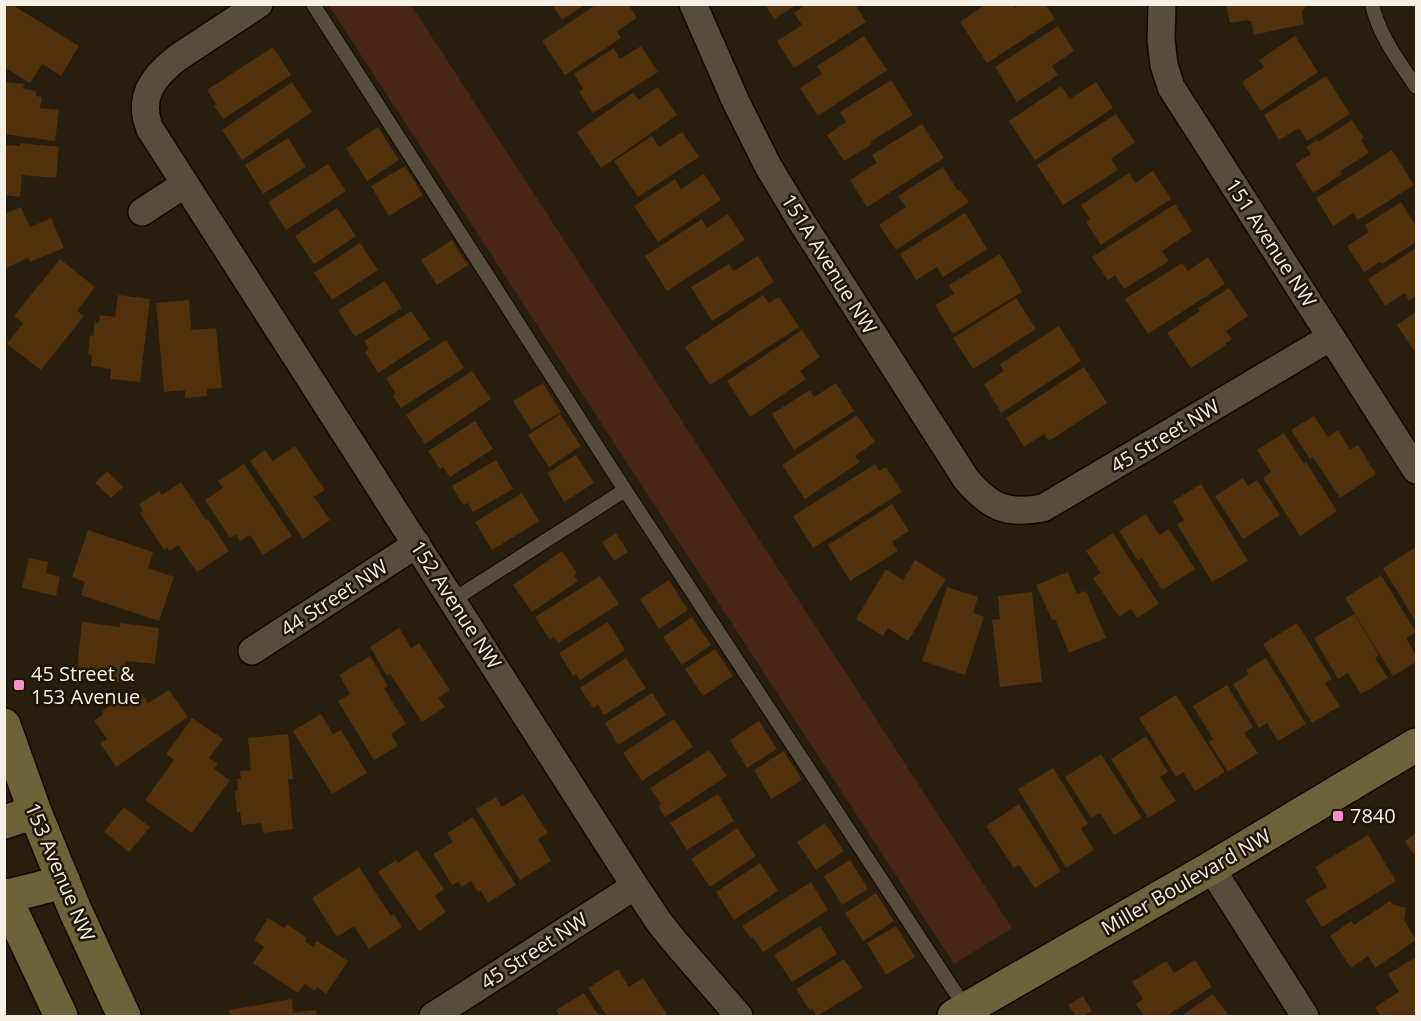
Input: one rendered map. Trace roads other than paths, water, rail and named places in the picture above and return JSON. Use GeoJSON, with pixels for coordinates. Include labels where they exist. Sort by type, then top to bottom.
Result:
{"type":"FeatureCollection","features":[{"type":"Feature","properties":{"kind":"street","name":"152 Avenue NW"},"geometry":{"type":"LineString","coordinates":[[259,4],[166,66],[150,86],[145,103],[146,118],[150,129],[635,886],[675,942],[739,1017]]}},
{"type":"Feature","properties":{"kind":"street","name":"151A Avenue NW"},"geometry":{"type":"LineString","coordinates":[[693,4],[736,102],[768,166],[966,479],[993,505]]}},
{"type":"Feature","properties":{"kind":"street","name":"151 Avenue NW"},"geometry":{"type":"LineString","coordinates":[[1162,4],[1161,40],[1164,65],[1171,87],[1416,470]]}},
{"type":"Feature","properties":{"kind":"street"},"geometry":{"type":"LineString","coordinates":[[142,212],[185,184]]}},
{"type":"Feature","properties":{"kind":"street","name":"45 Street NW"},"geometry":{"type":"LineString","coordinates":[[993,505],[1025,512],[1043,508],[1331,337]]}},
{"type":"Feature","properties":{"kind":"street","name":"44 Street NW"},"geometry":{"type":"LineString","coordinates":[[252,651],[417,544]]}},
{"type":"Feature","properties":{"kind":"street","name":"153 Avenue NW"},"geometry":{"type":"LineString","coordinates":[[4,725],[20,817],[64,882],[124,1017]]}},
{"type":"Feature","properties":{"kind":"street","name":"Miller Boulevard NW"},"geometry":{"type":"LineString","coordinates":[[960,1013],[1211,868],[1416,745]]}},
{"type":"Feature","properties":{"kind":"street"},"geometry":{"type":"LineString","coordinates":[[1211,868],[1305,1017]]}},
{"type":"Feature","properties":{"kind":"street"},"geometry":{"type":"LineString","coordinates":[[61,1017],[5,896],[64,882]]}},
{"type":"Feature","properties":{"kind":"street","name":"45 Street NW"},"geometry":{"type":"LineString","coordinates":[[433,1017],[635,886]]}},
{"type":"Feature","properties":{"kind":"lane"},"geometry":{"type":"LineString","coordinates":[[313,4],[960,1013]]}},
{"type":"Feature","properties":{"kind":"lane"},"geometry":{"type":"LineString","coordinates":[[1372,4],[1382,34],[1416,87]]}},
{"type":"Feature","properties":{"kind":"lane"},"geometry":{"type":"LineString","coordinates":[[453,600],[626,490]]}},
{"type":"Feature","properties":{"kind":"place","name":"45 Street & 153 Avenue"},"geometry":{"type":"Point","coordinates":[19,685]}},
{"type":"Feature","properties":{"kind":"place","name":"7840"},"geometry":{"type":"Point","coordinates":[1338,816]}}]}
